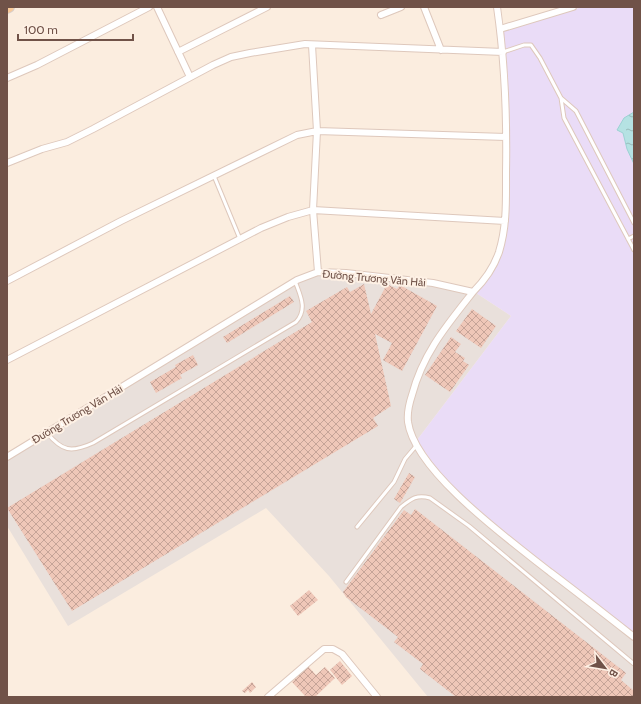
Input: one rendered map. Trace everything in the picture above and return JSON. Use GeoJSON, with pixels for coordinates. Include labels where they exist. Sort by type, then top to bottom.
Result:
{"type":"FeatureCollection","features":[{"type":"Feature","properties":{"kind":"street"},"geometry":{"type":"LineString","coordinates":[[7,78],[36,65],[149,7]]}},
{"type":"Feature","properties":{"kind":"street"},"geometry":{"type":"LineString","coordinates":[[157,7],[190,77]]}},
{"type":"Feature","properties":{"kind":"street"},"geometry":{"type":"LineString","coordinates":[[178,52],[267,7]]}},
{"type":"Feature","properties":{"kind":"street"},"geometry":{"type":"LineString","coordinates":[[381,15],[401,7]]}},
{"type":"Feature","properties":{"kind":"street"},"geometry":{"type":"LineString","coordinates":[[424,7],[441,50]]}},
{"type":"Feature","properties":{"kind":"street"},"geometry":{"type":"LineString","coordinates":[[497,7],[503,52],[506,137],[505,221],[498,254],[483,282],[473,292],[446,326],[423,362],[408,408],[408,422],[411,435],[416,446],[438,476],[471,508],[634,637]]}},
{"type":"Feature","properties":{"kind":"street"},"geometry":{"type":"LineString","coordinates":[[500,29],[574,7]]}},
{"type":"Feature","properties":{"kind":"street"},"geometry":{"type":"LineString","coordinates":[[7,163],[42,149],[67,142],[213,64],[231,57],[269,49],[305,44],[503,52]]}},
{"type":"Feature","properties":{"kind":"street"},"geometry":{"type":"LineString","coordinates":[[312,45],[317,131],[313,210],[318,272]]}},
{"type":"Feature","properties":{"kind":"street"},"geometry":{"type":"LineString","coordinates":[[7,281],[122,221],[290,138],[304,133],[317,131],[506,137]]}},
{"type":"Feature","properties":{"kind":"street"},"geometry":{"type":"LineString","coordinates":[[7,360],[240,239],[279,220],[313,210],[505,221]]}},
{"type":"Feature","properties":{"kind":"street","name":"Đường Trương Văn Hải"},"geometry":{"type":"LineString","coordinates":[[7,457],[295,281],[318,272],[346,273],[433,283],[473,292]]}},
{"type":"Feature","properties":{"kind":"street"},"geometry":{"type":"LineString","coordinates":[[268,697],[324,649],[333,649],[342,654],[377,697]]}},
{"type":"Feature","properties":{"kind":"lane"},"geometry":{"type":"LineString","coordinates":[[503,52],[524,45],[531,46],[540,58],[561,98],[564,118],[634,250]]}},
{"type":"Feature","properties":{"kind":"lane"},"geometry":{"type":"LineString","coordinates":[[561,98],[576,111],[634,223]]}},
{"type":"Feature","properties":{"kind":"lane"},"geometry":{"type":"LineString","coordinates":[[214,176],[240,239]]}},
{"type":"Feature","properties":{"kind":"lane"},"geometry":{"type":"LineString","coordinates":[[628,239],[634,236]]}},
{"type":"Feature","properties":{"kind":"lane"},"geometry":{"type":"LineString","coordinates":[[47,433],[56,444],[62,447],[69,449],[80,449],[296,322],[301,316],[303,307],[295,281]]}},
{"type":"Feature","properties":{"kind":"lane"},"geometry":{"type":"LineString","coordinates":[[357,527],[394,482],[405,459],[416,446]]}},
{"type":"Feature","properties":{"kind":"lane"},"geometry":{"type":"LineString","coordinates":[[346,582],[401,507],[412,497],[424,496],[430,498],[469,526],[634,664]]}},
{"type":"Feature","properties":{"kind":"shaded area"},"geometry":{"type":"Polygon","coordinates":[[[582,7],[634,7],[634,633],[472,505],[440,474],[417,440],[511,316],[476,293],[486,282],[501,255],[508,221],[509,137],[503,31],[582,7]]]}},
{"type":"Feature","properties":{"kind":"shaded area"},"geometry":{"type":"Polygon","coordinates":[[[318,275],[346,276],[432,286],[468,294],[448,319],[420,362],[406,408],[406,422],[409,436],[416,450],[436,477],[469,509],[634,640],[634,697],[428,697],[329,576],[266,508],[68,626],[7,526],[7,460],[298,282],[318,275]]]}},
{"type":"Feature","properties":{"kind":"shaded area"},"geometry":{"type":"Polygon","coordinates":[[[476,293],[511,316],[417,440],[413,434],[411,408],[425,364],[452,322],[476,293]]]}},
{"type":"Feature","properties":{"kind":"water"},"geometry":{"type":"Polygon","coordinates":[[[634,112],[634,164],[627,149],[623,133],[617,130],[624,118],[634,112]]]}},
{"type":"Feature","properties":{"kind":"building"},"geometry":{"type":"Polygon","coordinates":[[[364,284],[371,314],[387,284],[397,289],[400,285],[437,306],[402,371],[383,360],[392,343],[375,334],[391,406],[373,418],[378,426],[72,611],[7,508],[312,322],[306,311],[347,287],[350,292],[364,284]]]}},
{"type":"Feature","properties":{"kind":"building"},"geometry":{"type":"Polygon","coordinates":[[[290,296],[294,302],[227,343],[223,337],[290,296]]]}},
{"type":"Feature","properties":{"kind":"building"},"geometry":{"type":"Polygon","coordinates":[[[472,309],[496,326],[481,348],[456,331],[472,309]]]}},
{"type":"Feature","properties":{"kind":"building"},"geometry":{"type":"Polygon","coordinates":[[[451,337],[461,344],[455,352],[465,358],[463,361],[469,365],[450,392],[425,375],[451,337]]]}},
{"type":"Feature","properties":{"kind":"building"},"geometry":{"type":"Polygon","coordinates":[[[193,355],[198,365],[180,375],[182,378],[156,393],[150,382],[193,355]]]}},
{"type":"Feature","properties":{"kind":"building"},"geometry":{"type":"Polygon","coordinates":[[[409,473],[415,477],[400,503],[394,499],[409,473]]]}},
{"type":"Feature","properties":{"kind":"building"},"geometry":{"type":"Polygon","coordinates":[[[415,509],[626,673],[621,680],[634,691],[634,697],[456,697],[420,669],[423,664],[394,642],[398,637],[346,597],[343,592],[404,510],[411,515],[415,509]]]}},
{"type":"Feature","properties":{"kind":"building"},"geometry":{"type":"Polygon","coordinates":[[[309,590],[318,600],[298,616],[290,606],[309,590]]]}},
{"type":"Feature","properties":{"kind":"building"},"geometry":{"type":"Polygon","coordinates":[[[340,661],[352,676],[342,685],[330,670],[340,661]]]}},
{"type":"Feature","properties":{"kind":"building"},"geometry":{"type":"Polygon","coordinates":[[[308,666],[316,675],[325,667],[335,678],[315,697],[306,697],[292,682],[308,666]]]}},
{"type":"Feature","properties":{"kind":"building"},"geometry":{"type":"Polygon","coordinates":[[[252,682],[256,687],[250,693],[248,690],[245,693],[242,691],[252,682]]]}}]}
